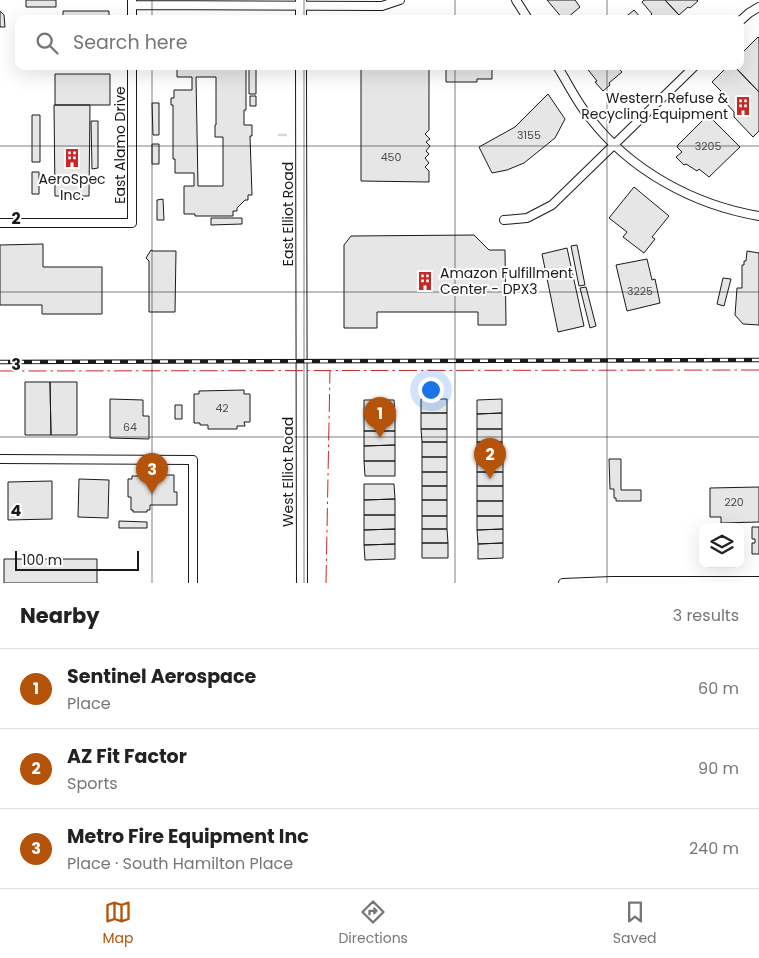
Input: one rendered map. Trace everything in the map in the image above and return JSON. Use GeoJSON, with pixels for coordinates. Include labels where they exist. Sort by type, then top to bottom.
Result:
{"type":"FeatureCollection","features":[{"type":"Feature","properties":{"kind":"main road","name":"East Elliot Road"},"geometry":{"type":"LineString","coordinates":[[301,70],[302,361]]}},
{"type":"Feature","properties":{"kind":"main road","name":"West Elliot Road"},"geometry":{"type":"LineString","coordinates":[[302,361],[302,583]]}},
{"type":"Feature","properties":{"kind":"street"},"geometry":{"type":"LineString","coordinates":[[132,15],[132,2],[301,3],[382,6],[400,0]]}},
{"type":"Feature","properties":{"kind":"street"},"geometry":{"type":"LineString","coordinates":[[516,0],[525,15]]}},
{"type":"Feature","properties":{"kind":"street"},"geometry":{"type":"LineString","coordinates":[[744,17],[759,7]]}},
{"type":"Feature","properties":{"kind":"street","name":"East Alamo Drive"},"geometry":{"type":"LineString","coordinates":[[0,223],[132,223],[132,70]]}},
{"type":"Feature","properties":{"kind":"street"},"geometry":{"type":"LineString","coordinates":[[560,70],[590,118],[614,145],[643,169],[674,189],[707,204],[742,214],[759,216]]}},
{"type":"Feature","properties":{"kind":"street"},"geometry":{"type":"LineString","coordinates":[[504,220],[528,218],[552,206],[690,70]]}},
{"type":"Feature","properties":{"kind":"street"},"geometry":{"type":"LineString","coordinates":[[0,460],[193,460],[193,583]]}},
{"type":"Feature","properties":{"kind":"street"},"geometry":{"type":"LineString","coordinates":[[563,583],[759,581]]}},
{"type":"Feature","properties":{"kind":"building"},"geometry":{"type":"Polygon","coordinates":[[[26,0],[56,0],[56,7],[26,7],[26,0]]]}},
{"type":"Feature","properties":{"kind":"building"},"geometry":{"type":"Polygon","coordinates":[[[547,0],[575,0],[580,7],[571,15],[560,15],[547,0]]]}},
{"type":"Feature","properties":{"kind":"building"},"geometry":{"type":"Polygon","coordinates":[[[644,0],[665,0],[679,15],[651,15],[642,2],[644,0]]]}},
{"type":"Feature","properties":{"kind":"building"},"geometry":{"type":"Polygon","coordinates":[[[665,0],[697,0],[698,1],[679,15],[665,0]]]}},
{"type":"Feature","properties":{"kind":"building"},"geometry":{"type":"Polygon","coordinates":[[[634,10],[638,15],[628,15],[634,10]]]}},
{"type":"Feature","properties":{"kind":"building"},"geometry":{"type":"Polygon","coordinates":[[[0,11],[4,15],[5,27],[0,27],[0,11]]]}},
{"type":"Feature","properties":{"kind":"building"},"geometry":{"type":"Polygon","coordinates":[[[63,11],[109,11],[109,15],[63,15],[63,11]]]}},
{"type":"Feature","properties":{"kind":"building"},"geometry":{"type":"Polygon","coordinates":[[[759,38],[759,92],[738,70],[744,70],[744,51],[759,38]]]}},
{"type":"Feature","properties":{"kind":"building"},"geometry":{"type":"Polygon","coordinates":[[[177,70],[246,70],[244,125],[252,125],[252,136],[250,136],[252,195],[248,195],[248,200],[245,200],[237,208],[237,211],[233,211],[233,216],[195,216],[195,214],[184,214],[184,186],[194,186],[194,173],[175,173],[175,159],[173,159],[173,105],[171,105],[171,98],[174,98],[174,90],[192,90],[192,77],[177,77],[177,70]],[[196,77],[198,186],[223,186],[223,137],[215,137],[216,77],[196,77]]]}},
{"type":"Feature","properties":{"kind":"building"},"geometry":{"type":"Polygon","coordinates":[[[249,70],[256,70],[256,94],[249,94],[249,70]]]}},
{"type":"Feature","properties":{"kind":"building"},"geometry":{"type":"Polygon","coordinates":[[[361,70],[429,70],[429,130],[425,134],[430,139],[426,142],[430,146],[426,151],[429,154],[425,158],[429,163],[425,167],[429,171],[429,182],[361,181],[361,70]]]}},
{"type":"Feature","properties":{"kind":"building"},"geometry":{"type":"Polygon","coordinates":[[[446,70],[492,70],[492,79],[477,79],[477,82],[446,82],[446,70]]]}},
{"type":"Feature","properties":{"kind":"building"},"geometry":{"type":"Polygon","coordinates":[[[588,70],[620,70],[622,72],[603,91],[595,82],[597,81],[588,70]]]}},
{"type":"Feature","properties":{"kind":"building","name":"Western Refuse & Recycling Equipment"},"geometry":{"type":"Polygon","coordinates":[[[724,70],[738,70],[759,92],[759,131],[753,137],[734,117],[734,112],[718,94],[721,91],[712,82],[724,70]]]}},
{"type":"Feature","properties":{"kind":"building"},"geometry":{"type":"Polygon","coordinates":[[[55,74],[110,74],[110,105],[55,105],[55,74]]]}},
{"type":"Feature","properties":{"kind":"building"},"geometry":{"type":"Polygon","coordinates":[[[548,94],[565,119],[555,138],[524,163],[507,170],[492,173],[479,147],[515,127],[548,94]]]}},
{"type":"Feature","properties":{"kind":"building"},"geometry":{"type":"Polygon","coordinates":[[[250,96],[256,96],[256,106],[250,106],[250,96]]]}},
{"type":"Feature","properties":{"kind":"building"},"geometry":{"type":"Polygon","coordinates":[[[152,103],[159,103],[159,135],[153,135],[152,103]]]}},
{"type":"Feature","properties":{"kind":"building","name":"AeroSpec Inc."},"geometry":{"type":"Polygon","coordinates":[[[54,105],[90,105],[89,196],[55,196],[54,105]]]}},
{"type":"Feature","properties":{"kind":"building"},"geometry":{"type":"Polygon","coordinates":[[[32,115],[40,115],[40,162],[32,162],[32,115]]]}},
{"type":"Feature","properties":{"kind":"building"},"geometry":{"type":"Polygon","coordinates":[[[708,115],[740,147],[709,177],[699,169],[697,171],[686,164],[684,165],[676,157],[682,152],[677,147],[678,145],[708,115]]]}},
{"type":"Feature","properties":{"kind":"building"},"geometry":{"type":"Polygon","coordinates":[[[91,121],[98,121],[98,168],[92,169],[91,121]]]}},
{"type":"Feature","properties":{"kind":"building"},"geometry":{"type":"Polygon","coordinates":[[[152,144],[159,144],[159,164],[152,164],[152,144]]]}},
{"type":"Feature","properties":{"kind":"building"},"geometry":{"type":"Polygon","coordinates":[[[32,172],[39,172],[39,194],[32,194],[32,172]]]}},
{"type":"Feature","properties":{"kind":"building"},"geometry":{"type":"Polygon","coordinates":[[[634,187],[669,216],[652,237],[655,239],[644,253],[623,237],[627,232],[609,218],[634,187]]]}},
{"type":"Feature","properties":{"kind":"building"},"geometry":{"type":"Polygon","coordinates":[[[163,199],[164,220],[157,220],[157,200],[163,199]]]}},
{"type":"Feature","properties":{"kind":"building"},"geometry":{"type":"Polygon","coordinates":[[[211,218],[242,218],[242,224],[211,225],[211,218]]]}},
{"type":"Feature","properties":{"kind":"building","name":"Amazon Fulfillment Center - DPX3"},"geometry":{"type":"Polygon","coordinates":[[[474,235],[489,250],[505,250],[506,325],[478,325],[478,312],[377,312],[377,328],[344,328],[344,245],[351,236],[474,235]]]}},
{"type":"Feature","properties":{"kind":"building"},"geometry":{"type":"Polygon","coordinates":[[[43,244],[43,267],[102,267],[102,314],[42,314],[42,305],[0,305],[0,245],[43,244]]]}},
{"type":"Feature","properties":{"kind":"building"},"geometry":{"type":"Polygon","coordinates":[[[577,245],[585,285],[579,286],[571,246],[577,245]]]}},
{"type":"Feature","properties":{"kind":"building"},"geometry":{"type":"Polygon","coordinates":[[[567,248],[584,326],[558,332],[542,254],[567,248]]]}},
{"type":"Feature","properties":{"kind":"building"},"geometry":{"type":"Polygon","coordinates":[[[151,250],[176,251],[175,312],[149,312],[149,261],[146,258],[151,250]]]}},
{"type":"Feature","properties":{"kind":"building"},"geometry":{"type":"Polygon","coordinates":[[[747,251],[759,253],[759,325],[743,324],[735,315],[737,288],[742,288],[742,265],[746,261],[747,251]]]}},
{"type":"Feature","properties":{"kind":"building"},"geometry":{"type":"Polygon","coordinates":[[[647,259],[652,280],[655,279],[660,303],[627,311],[616,265],[647,259]]]}},
{"type":"Feature","properties":{"kind":"building"},"geometry":{"type":"Polygon","coordinates":[[[723,278],[731,279],[724,306],[717,304],[723,278]]]}},
{"type":"Feature","properties":{"kind":"building"},"geometry":{"type":"Polygon","coordinates":[[[586,287],[596,326],[590,328],[580,288],[586,287]]]}},
{"type":"Feature","properties":{"kind":"building"},"geometry":{"type":"Polygon","coordinates":[[[25,382],[50,382],[51,435],[25,435],[25,382]]]}},
{"type":"Feature","properties":{"kind":"building"},"geometry":{"type":"Polygon","coordinates":[[[50,382],[77,382],[77,435],[51,435],[50,382]]]}},
{"type":"Feature","properties":{"kind":"building"},"geometry":{"type":"Polygon","coordinates":[[[244,390],[244,394],[250,394],[250,422],[244,422],[245,426],[237,426],[237,429],[208,429],[208,425],[194,423],[194,394],[199,394],[199,391],[244,390]]]}},
{"type":"Feature","properties":{"kind":"building"},"geometry":{"type":"Polygon","coordinates":[[[110,399],[143,400],[143,416],[149,416],[149,439],[110,438],[110,399]]]}},
{"type":"Feature","properties":{"kind":"building"},"geometry":{"type":"Polygon","coordinates":[[[421,399],[447,399],[447,413],[421,413],[421,399]]]}},
{"type":"Feature","properties":{"kind":"building"},"geometry":{"type":"Polygon","coordinates":[[[502,399],[502,413],[477,414],[477,400],[502,399]]]}},
{"type":"Feature","properties":{"kind":"building"},"geometry":{"type":"Polygon","coordinates":[[[364,400],[394,400],[395,416],[364,416],[364,400]]]}},
{"type":"Feature","properties":{"kind":"building"},"geometry":{"type":"Polygon","coordinates":[[[175,405],[182,405],[182,419],[175,419],[175,405]]]}},
{"type":"Feature","properties":{"kind":"building"},"geometry":{"type":"Polygon","coordinates":[[[421,413],[447,413],[447,429],[421,429],[421,413]]]}},
{"type":"Feature","properties":{"kind":"building"},"geometry":{"type":"Polygon","coordinates":[[[502,413],[502,429],[477,429],[477,414],[502,413]]]}},
{"type":"Feature","properties":{"kind":"building"},"geometry":{"type":"Polygon","coordinates":[[[364,416],[395,416],[395,431],[364,431],[364,416]]]}},
{"type":"Feature","properties":{"kind":"building"},"geometry":{"type":"Polygon","coordinates":[[[421,429],[447,429],[447,442],[422,442],[421,429]]]}},
{"type":"Feature","properties":{"kind":"building"},"geometry":{"type":"Polygon","coordinates":[[[477,429],[502,429],[502,442],[477,442],[477,429]]]}},
{"type":"Feature","properties":{"kind":"building"},"geometry":{"type":"Polygon","coordinates":[[[364,431],[395,431],[395,445],[364,446],[364,431]]]}},
{"type":"Feature","properties":{"kind":"building"},"geometry":{"type":"Polygon","coordinates":[[[422,442],[447,442],[447,457],[422,457],[422,442]]]}},
{"type":"Feature","properties":{"kind":"building"},"geometry":{"type":"Polygon","coordinates":[[[477,442],[502,442],[503,458],[477,458],[477,442]]]}},
{"type":"Feature","properties":{"kind":"building"},"geometry":{"type":"Polygon","coordinates":[[[395,445],[395,461],[364,461],[364,446],[395,445]]]}},
{"type":"Feature","properties":{"kind":"building"},"geometry":{"type":"Polygon","coordinates":[[[422,457],[447,457],[447,472],[422,472],[422,457]]]}},
{"type":"Feature","properties":{"kind":"building"},"geometry":{"type":"Polygon","coordinates":[[[477,458],[503,458],[503,472],[477,472],[477,458]]]}},
{"type":"Feature","properties":{"kind":"building"},"geometry":{"type":"Polygon","coordinates":[[[609,459],[621,459],[621,490],[641,490],[641,501],[616,501],[614,489],[610,489],[609,459]]]}},
{"type":"Feature","properties":{"kind":"building"},"geometry":{"type":"Polygon","coordinates":[[[364,461],[395,461],[395,476],[365,476],[364,461]]]}},
{"type":"Feature","properties":{"kind":"building"},"geometry":{"type":"Polygon","coordinates":[[[422,472],[447,472],[447,486],[422,486],[422,472]]]}},
{"type":"Feature","properties":{"kind":"building"},"geometry":{"type":"Polygon","coordinates":[[[477,472],[503,472],[503,486],[477,486],[477,472]]]}},
{"type":"Feature","properties":{"kind":"building"},"geometry":{"type":"Polygon","coordinates":[[[174,475],[174,492],[177,492],[177,505],[150,505],[150,510],[147,510],[147,512],[133,512],[131,510],[131,497],[128,497],[128,479],[132,479],[132,476],[174,475]]]}},
{"type":"Feature","properties":{"kind":"building"},"geometry":{"type":"Polygon","coordinates":[[[79,479],[109,480],[108,518],[78,517],[79,479]]]}},
{"type":"Feature","properties":{"kind":"building"},"geometry":{"type":"Polygon","coordinates":[[[52,481],[52,519],[8,520],[8,482],[52,481]]]}},
{"type":"Feature","properties":{"kind":"building"},"geometry":{"type":"Polygon","coordinates":[[[364,484],[394,484],[395,499],[364,500],[364,484]]]}},
{"type":"Feature","properties":{"kind":"building"},"geometry":{"type":"Polygon","coordinates":[[[422,486],[447,486],[447,500],[422,500],[422,486]]]}},
{"type":"Feature","properties":{"kind":"building"},"geometry":{"type":"Polygon","coordinates":[[[477,486],[503,486],[503,501],[477,501],[477,486]]]}},
{"type":"Feature","properties":{"kind":"building"},"geometry":{"type":"Polygon","coordinates":[[[759,487],[759,522],[721,523],[721,517],[710,517],[710,488],[759,487]]]}},
{"type":"Feature","properties":{"kind":"building"},"geometry":{"type":"Polygon","coordinates":[[[395,499],[395,515],[364,515],[364,500],[395,499]]]}},
{"type":"Feature","properties":{"kind":"building"},"geometry":{"type":"Polygon","coordinates":[[[422,500],[447,500],[447,516],[422,516],[422,500]]]}},
{"type":"Feature","properties":{"kind":"building"},"geometry":{"type":"Polygon","coordinates":[[[477,501],[503,501],[503,516],[477,516],[477,501]]]}},
{"type":"Feature","properties":{"kind":"building"},"geometry":{"type":"Polygon","coordinates":[[[364,515],[395,515],[395,529],[364,530],[364,515]]]}},
{"type":"Feature","properties":{"kind":"building"},"geometry":{"type":"Polygon","coordinates":[[[422,516],[447,516],[447,529],[422,529],[422,516]]]}},
{"type":"Feature","properties":{"kind":"building"},"geometry":{"type":"Polygon","coordinates":[[[477,516],[503,516],[503,529],[477,530],[477,516]]]}},
{"type":"Feature","properties":{"kind":"building"},"geometry":{"type":"Polygon","coordinates":[[[119,521],[147,522],[147,528],[119,528],[119,521]]]}},
{"type":"Feature","properties":{"kind":"building"},"geometry":{"type":"Polygon","coordinates":[[[752,527],[759,527],[759,554],[752,554],[752,543],[755,543],[755,539],[752,539],[752,527]]]}},
{"type":"Feature","properties":{"kind":"building"},"geometry":{"type":"Polygon","coordinates":[[[395,529],[395,544],[364,545],[364,530],[395,529]]]}},
{"type":"Feature","properties":{"kind":"building"},"geometry":{"type":"Polygon","coordinates":[[[422,529],[447,529],[448,543],[422,543],[422,529]]]}},
{"type":"Feature","properties":{"kind":"building"},"geometry":{"type":"Polygon","coordinates":[[[503,529],[503,543],[478,544],[477,530],[503,529]]]}},
{"type":"Feature","properties":{"kind":"building"},"geometry":{"type":"Polygon","coordinates":[[[422,543],[448,543],[448,558],[422,558],[422,543]]]}},
{"type":"Feature","properties":{"kind":"building"},"geometry":{"type":"Polygon","coordinates":[[[503,543],[503,558],[478,559],[478,544],[503,543]]]}},
{"type":"Feature","properties":{"kind":"building"},"geometry":{"type":"Polygon","coordinates":[[[395,544],[395,559],[365,560],[364,545],[395,544]]]}},
{"type":"Feature","properties":{"kind":"building"},"geometry":{"type":"Polygon","coordinates":[[[4,559],[97,559],[97,583],[4,583],[4,559]]]}},
{"type":"Feature","properties":{"kind":"waterway"},"geometry":{"type":"LineString","coordinates":[[279,135],[286,135]]}},
{"type":"Feature","properties":{"kind":"railway"},"geometry":{"type":"LineString","coordinates":[[0,362],[759,360]]}},
{"type":"Feature","properties":{"kind":"power"},"geometry":{"type":"LineString","coordinates":[[326,583],[330,370]]}},
{"type":"Feature","properties":{"kind":"power"},"geometry":{"type":"LineString","coordinates":[[0,371],[759,370]]}},
{"type":"Feature","properties":{"kind":"place","name":"Western Refuse & Recycling Equipment"},"geometry":{"type":"Point","coordinates":[743,106]}},
{"type":"Feature","properties":{"kind":"place","name":"AeroSpec Inc."},"geometry":{"type":"Point","coordinates":[72,158]}},
{"type":"Feature","properties":{"kind":"place","name":"Amazon Fulfillment Center - DPX3"},"geometry":{"type":"Point","coordinates":[425,281]}},
{"type":"Feature","properties":{"kind":"place","name":"Sentinel Aerospace"},"geometry":{"type":"Point","coordinates":[380,438]}},
{"type":"Feature","properties":{"kind":"place","name":"AZ Fit Factor"},"geometry":{"type":"Point","coordinates":[490,479]}},
{"type":"Feature","properties":{"kind":"place","name":"Metro Fire Equipment Inc"},"geometry":{"type":"Point","coordinates":[152,494]}}]}
